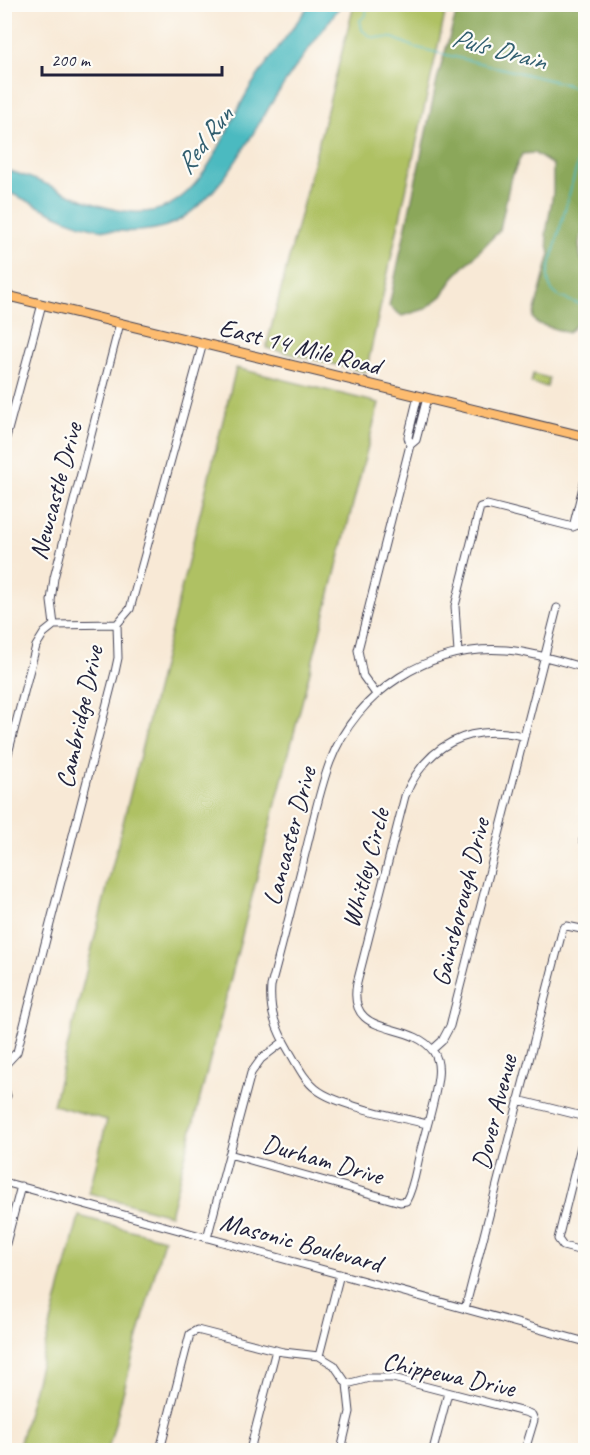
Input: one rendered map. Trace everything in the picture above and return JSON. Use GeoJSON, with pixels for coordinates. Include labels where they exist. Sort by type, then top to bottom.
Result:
{"type":"FeatureCollection","features":[{"type":"Feature","properties":{"kind":"main road","name":"East 14 Mile Road"},"geometry":{"type":"LineString","coordinates":[[4,295],[585,437]]}},
{"type":"Feature","properties":{"kind":"street"},"geometry":{"type":"LineString","coordinates":[[4,445],[42,304]]}},
{"type":"Feature","properties":{"kind":"street","name":"Newcastle Drive"},"geometry":{"type":"LineString","coordinates":[[54,625],[51,601],[54,578],[120,323]]}},
{"type":"Feature","properties":{"kind":"street","name":"Cambridge Drive"},"geometry":{"type":"LineString","coordinates":[[4,1066],[17,1052],[116,672],[117,624],[130,609],[202,343]]}},
{"type":"Feature","properties":{"kind":"street"},"geometry":{"type":"LineString","coordinates":[[376,694],[363,676],[358,650],[410,445],[408,437],[423,397]]}},
{"type":"Feature","properties":{"kind":"street"},"geometry":{"type":"LineString","coordinates":[[573,527],[585,475]]}},
{"type":"Feature","properties":{"kind":"street"},"geometry":{"type":"LineString","coordinates":[[458,653],[455,606],[480,507],[487,505],[573,527],[582,524],[585,512]]}},
{"type":"Feature","properties":{"kind":"street","name":"Gainsborough Drive"},"geometry":{"type":"LineString","coordinates":[[432,1050],[442,1041],[450,1026],[557,608]]}},
{"type":"Feature","properties":{"kind":"street"},"geometry":{"type":"LineString","coordinates":[[4,769],[36,646],[44,633],[54,625],[117,624]]}},
{"type":"Feature","properties":{"kind":"street","name":"Lancaster Drive"},"geometry":{"type":"LineString","coordinates":[[427,1124],[344,1101],[317,1091],[303,1075],[283,1042],[271,1014],[271,986],[330,761],[346,731],[376,694],[413,669],[458,653],[504,650],[544,657],[585,668]]}},
{"type":"Feature","properties":{"kind":"street","name":"Whitley Circle"},"geometry":{"type":"LineString","coordinates":[[432,1050],[412,1035],[370,1022],[356,1001],[357,983],[405,796],[423,762],[453,741],[494,732],[523,736]]}},
{"type":"Feature","properties":{"kind":"street"},"geometry":{"type":"LineString","coordinates":[[585,829],[585,844]]}},
{"type":"Feature","properties":{"kind":"street","name":"Dover Avenue"},"geometry":{"type":"LineString","coordinates":[[465,1309],[565,927],[585,930]]}},
{"type":"Feature","properties":{"kind":"street"},"geometry":{"type":"LineString","coordinates":[[207,1238],[251,1073],[261,1059],[283,1042]]}},
{"type":"Feature","properties":{"kind":"street"},"geometry":{"type":"LineString","coordinates":[[427,1124],[438,1076],[436,1059],[432,1050]]}},
{"type":"Feature","properties":{"kind":"street"},"geometry":{"type":"LineString","coordinates":[[4,1085],[7,1096]]}},
{"type":"Feature","properties":{"kind":"street"},"geometry":{"type":"LineString","coordinates":[[518,1100],[585,1117]]}},
{"type":"Feature","properties":{"kind":"street","name":"Durham Drive"},"geometry":{"type":"LineString","coordinates":[[229,1154],[400,1202],[406,1201],[427,1124]]}},
{"type":"Feature","properties":{"kind":"street"},"geometry":{"type":"LineString","coordinates":[[585,1126],[558,1237],[563,1246],[585,1252]]}},
{"type":"Feature","properties":{"kind":"street","name":"Masonic Boulevard"},"geometry":{"type":"LineString","coordinates":[[4,1182],[585,1342]]}},
{"type":"Feature","properties":{"kind":"street"},"geometry":{"type":"LineString","coordinates":[[4,1251],[21,1186]]}},
{"type":"Feature","properties":{"kind":"street"},"geometry":{"type":"LineString","coordinates":[[160,1450],[192,1331],[276,1350],[319,1356],[340,1274]]}},
{"type":"Feature","properties":{"kind":"street"},"geometry":{"type":"LineString","coordinates":[[250,1450],[276,1350]]}},
{"type":"Feature","properties":{"kind":"street","name":"Chippewa Drive"},"geometry":{"type":"LineString","coordinates":[[319,1356],[334,1365],[347,1384],[363,1378],[387,1378],[532,1415],[534,1420],[525,1450]]}},
{"type":"Feature","properties":{"kind":"street"},"geometry":{"type":"LineString","coordinates":[[341,1450],[350,1412],[347,1384]]}},
{"type":"Feature","properties":{"kind":"street"},"geometry":{"type":"LineString","coordinates":[[433,1450],[448,1393]]}},
{"type":"Feature","properties":{"kind":"green space"},"geometry":{"type":"Polygon","coordinates":[[[459,4],[585,5],[586,221],[579,244],[581,259],[585,259],[585,322],[577,324],[568,333],[536,323],[533,318],[550,254],[546,234],[553,193],[553,165],[534,153],[522,154],[510,181],[500,230],[454,277],[442,296],[425,309],[402,316],[389,306],[438,76],[459,4]]]}},
{"type":"Feature","properties":{"kind":"green space"},"geometry":{"type":"Polygon","coordinates":[[[354,5],[447,5],[366,372],[266,348],[354,5]]]}},
{"type":"Feature","properties":{"kind":"green space"},"geometry":{"type":"Polygon","coordinates":[[[236,368],[379,403],[170,1215],[89,1193],[107,1120],[53,1105],[236,368]]]}},
{"type":"Feature","properties":{"kind":"green space"},"geometry":{"type":"Polygon","coordinates":[[[533,374],[549,378],[547,387],[531,383],[533,374]]]}},
{"type":"Feature","properties":{"kind":"green space"},"geometry":{"type":"Polygon","coordinates":[[[79,1216],[164,1239],[108,1450],[18,1450],[79,1216]]]}},
{"type":"Feature","properties":{"kind":"water","name":"Red Run"},"geometry":{"type":"Polygon","coordinates":[[[309,5],[341,5],[287,79],[224,177],[197,207],[181,219],[155,229],[125,231],[92,228],[66,219],[5,191],[5,170],[37,180],[100,206],[117,210],[134,212],[157,210],[177,201],[193,186],[207,167],[251,86],[309,5]]]}},
{"type":"Feature","properties":{"kind":"waterway","name":"Puls Drain"},"geometry":{"type":"LineString","coordinates":[[367,4],[366,15],[360,20],[362,30],[371,37],[393,38],[414,47],[562,83],[586,92]]}},
{"type":"Feature","properties":{"kind":"waterway","name":"Puls Drain"},"geometry":{"type":"LineString","coordinates":[[586,132],[548,273],[550,287],[558,296],[586,306]]}}]}
